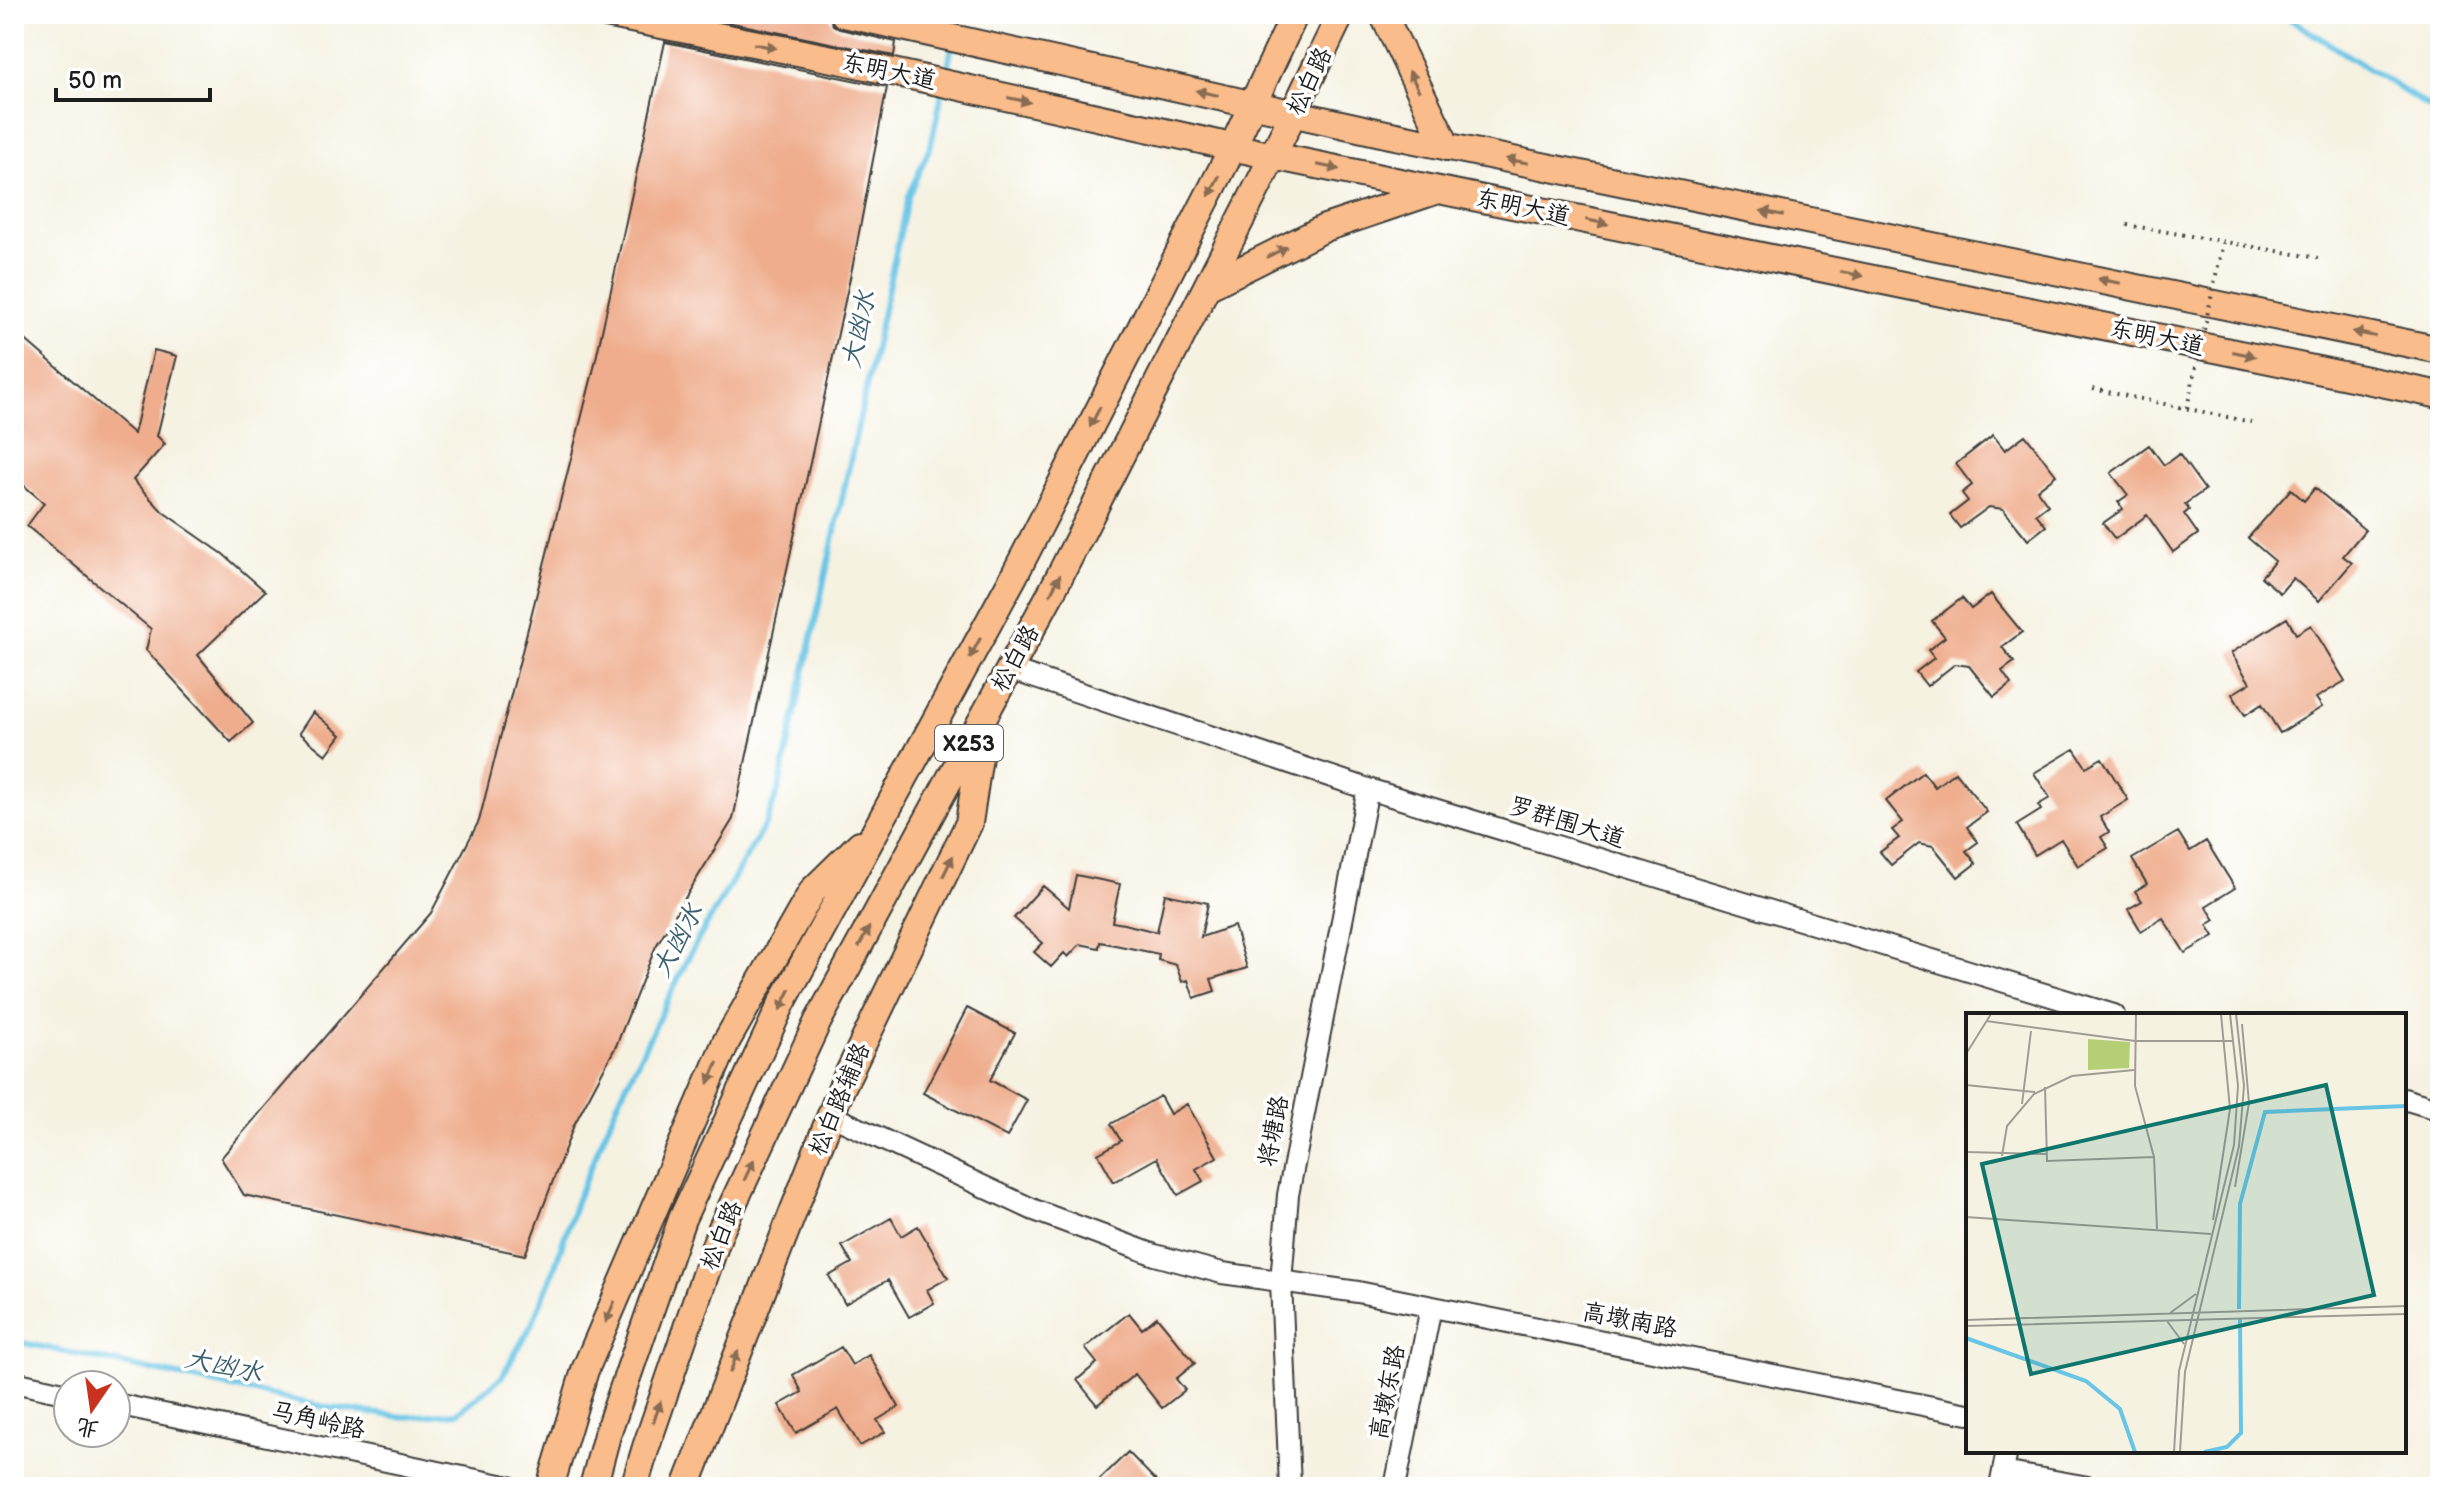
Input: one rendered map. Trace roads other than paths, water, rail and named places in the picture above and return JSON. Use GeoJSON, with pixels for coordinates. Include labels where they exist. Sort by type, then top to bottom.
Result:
{"type":"FeatureCollection","features":[{"type":"Feature","properties":{"kind":"main road","name":"东明大道"},"geometry":{"type":"LineString","coordinates":[[606,14],[843,61],[1273,156],[2440,395]]}},
{"type":"Feature","properties":{"kind":"main road","name":"东明大道"},"geometry":{"type":"LineString","coordinates":[[844,14],[1447,147],[2440,350]]}},
{"type":"Feature","properties":{"kind":"main road","name":"松白路"},"geometry":{"type":"LineString","coordinates":[[593,1487],[607,1435],[682,1219],[782,1003],[1015,574],[1233,147],[1295,14]]}},
{"type":"Feature","properties":{"kind":"main road","name":"松白路"},"geometry":{"type":"LineString","coordinates":[[634,1487],[719,1234],[818,1021],[1009,669],[1207,287],[1341,14]]}},
{"type":"Feature","properties":{"kind":"main road"},"geometry":{"type":"LineString","coordinates":[[1383,14],[1447,147]]}},
{"type":"Feature","properties":{"kind":"main road"},"geometry":{"type":"LineString","coordinates":[[1207,287],[1325,228],[1439,190]]}},
{"type":"Feature","properties":{"kind":"main road","name":"松白路辅路"},"geometry":{"type":"LineString","coordinates":[[686,1487],[830,1115],[969,823],[985,712]]}},
{"type":"Feature","properties":{"kind":"main road"},"geometry":{"type":"LineString","coordinates":[[550,1487],[585,1370],[726,1042],[813,890],[879,825]]}},
{"type":"Feature","properties":{"kind":"street","name":"罗群围大道"},"geometry":{"type":"LineString","coordinates":[[1009,669],[1368,789],[2107,1013]]}},
{"type":"Feature","properties":{"kind":"street","name":"将塘路"},"geometry":{"type":"LineString","coordinates":[[1290,1487],[1281,1282],[1288,1195],[1368,789]]}},
{"type":"Feature","properties":{"kind":"street"},"geometry":{"type":"LineString","coordinates":[[2406,1100],[2440,1110]]}},
{"type":"Feature","properties":{"kind":"street","name":"高墩南路"},"geometry":{"type":"LineString","coordinates":[[830,1115],[1034,1210],[1155,1255],[1222,1273],[1358,1292],[1966,1414]]}},
{"type":"Feature","properties":{"kind":"street","name":"高墩东路"},"geometry":{"type":"LineString","coordinates":[[1395,1487],[1431,1307]]}},
{"type":"Feature","properties":{"kind":"street"},"geometry":{"type":"LineString","coordinates":[[14,1382],[52,1390]]}},
{"type":"Feature","properties":{"kind":"street","name":"马角岭路"},"geometry":{"type":"LineString","coordinates":[[132,1407],[510,1487]]}},
{"type":"Feature","properties":{"kind":"street"},"geometry":{"type":"LineString","coordinates":[[2007,1453],[2001,1480],[2088,1487]]}},
{"type":"Feature","properties":{"kind":"waterway","name":"大凼水"},"geometry":{"type":"LineString","coordinates":[[955,30],[957,14]]}},
{"type":"Feature","properties":{"kind":"waterway"},"geometry":{"type":"LineString","coordinates":[[2282,14],[2440,114]]}},
{"type":"Feature","properties":{"kind":"waterway","name":"大凼水"},"geometry":{"type":"LineString","coordinates":[[946,77],[952,45]]}},
{"type":"Feature","properties":{"kind":"waterway","name":"大凼水"},"geometry":{"type":"LineString","coordinates":[[14,1341],[330,1408],[405,1417],[457,1413],[501,1378],[531,1326],[577,1199],[619,1100],[692,950],[766,823],[779,788],[908,196],[931,145],[943,88]]}}]}
